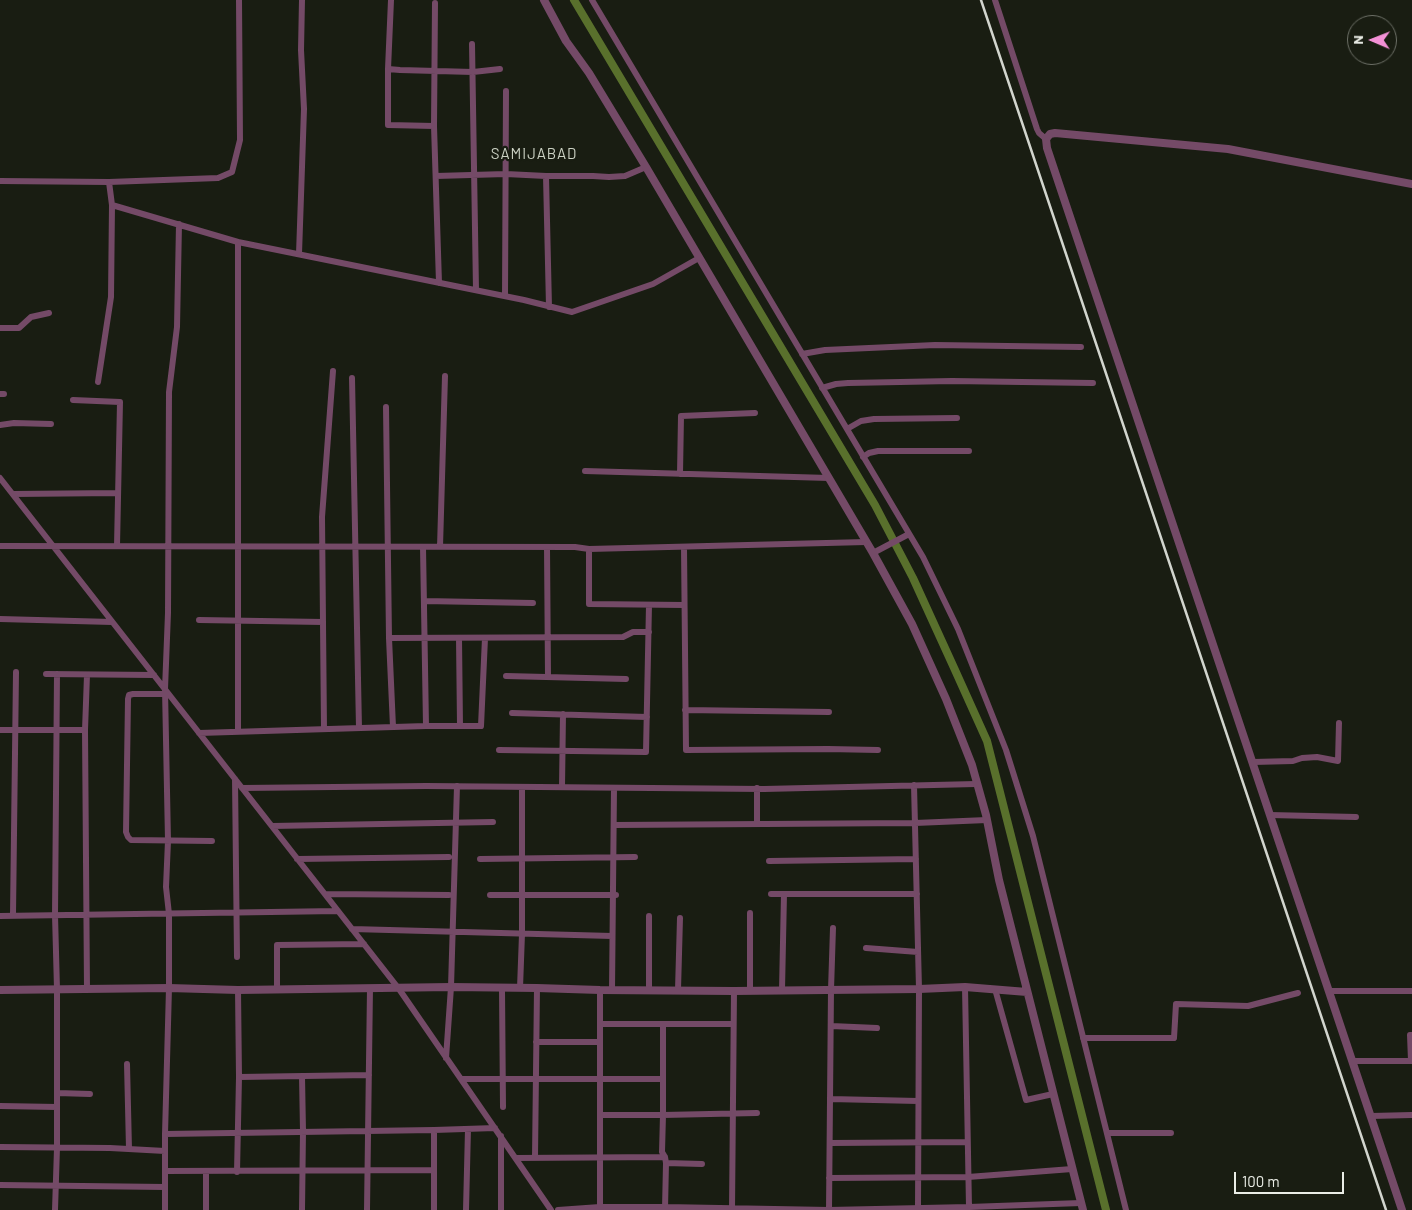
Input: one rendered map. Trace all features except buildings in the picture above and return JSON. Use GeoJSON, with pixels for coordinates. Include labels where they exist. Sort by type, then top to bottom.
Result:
{"type":"FeatureCollection","features":[{"type":"Feature","properties":{"kind":"street"},"geometry":{"type":"LineString","coordinates":[[0,181],[110,182],[218,178],[232,172],[240,140],[239,0]]}},
{"type":"Feature","properties":{"kind":"street"},"geometry":{"type":"LineString","coordinates":[[299,254],[304,109],[301,50],[302,0]]}},
{"type":"Feature","properties":{"kind":"street"},"geometry":{"type":"LineString","coordinates":[[391,0],[388,125],[434,126]]}},
{"type":"Feature","properties":{"kind":"street"},"geometry":{"type":"LineString","coordinates":[[544,0],[566,41],[589,74],[646,167],[830,478],[912,624],[946,699],[972,765],[987,820],[999,880],[1082,1206],[829,1210],[600,1207],[558,1210]]}},
{"type":"Feature","properties":{"kind":"street"},"geometry":{"type":"LineString","coordinates":[[592,0],[847,429],[907,535],[923,557],[958,629],[1006,750],[1033,836],[1126,1210]]}},
{"type":"Feature","properties":{"kind":"street"},"geometry":{"type":"LineString","coordinates":[[995,0],[1037,128],[1046,139],[1050,157],[1402,1210]]}},
{"type":"Feature","properties":{"kind":"street"},"geometry":{"type":"LineString","coordinates":[[435,3],[434,126],[439,283]]}},
{"type":"Feature","properties":{"kind":"street"},"geometry":{"type":"LineString","coordinates":[[472,44],[476,290]]}},
{"type":"Feature","properties":{"kind":"street"},"geometry":{"type":"LineString","coordinates":[[388,69],[473,72],[500,69]]}},
{"type":"Feature","properties":{"kind":"street"},"geometry":{"type":"LineString","coordinates":[[505,296],[506,91]]}},
{"type":"Feature","properties":{"kind":"street"},"geometry":{"type":"LineString","coordinates":[[1046,139],[1050,134],[1055,133],[1228,150],[1412,184]]}},
{"type":"Feature","properties":{"kind":"street"},"geometry":{"type":"LineString","coordinates":[[436,176],[506,174],[609,177],[625,176],[646,167]]}},
{"type":"Feature","properties":{"kind":"street"},"geometry":{"type":"LineString","coordinates":[[546,176],[549,307]]}},
{"type":"Feature","properties":{"kind":"street"},"geometry":{"type":"LineString","coordinates":[[98,382],[111,297],[112,205],[110,182]]}},
{"type":"Feature","properties":{"kind":"street"},"geometry":{"type":"LineString","coordinates":[[112,205],[238,242],[505,296],[572,312],[653,284],[699,258]]}},
{"type":"Feature","properties":{"kind":"street"},"geometry":{"type":"LineString","coordinates":[[165,1210],[169,988],[169,914],[166,887],[168,841],[165,692],[169,546],[169,392],[177,327],[179,224]]}},
{"type":"Feature","properties":{"kind":"street"},"geometry":{"type":"LineString","coordinates":[[238,242],[238,732]]}},
{"type":"Feature","properties":{"kind":"street"},"geometry":{"type":"LineString","coordinates":[[0,328],[18,328],[31,316],[49,313]]}},
{"type":"Feature","properties":{"kind":"street"},"geometry":{"type":"LineString","coordinates":[[802,354],[825,350],[935,345],[1081,347]]}},
{"type":"Feature","properties":{"kind":"street"},"geometry":{"type":"LineString","coordinates":[[324,729],[322,517],[333,371]]}},
{"type":"Feature","properties":{"kind":"street"},"geometry":{"type":"LineString","coordinates":[[440,547],[445,376]]}},
{"type":"Feature","properties":{"kind":"street"},"geometry":{"type":"LineString","coordinates":[[352,378],[359,728]]}},
{"type":"Feature","properties":{"kind":"street"},"geometry":{"type":"LineString","coordinates":[[822,388],[848,383],[952,381],[1093,383]]}},
{"type":"Feature","properties":{"kind":"street"},"geometry":{"type":"LineString","coordinates":[[73,400],[120,402],[117,546]]}},
{"type":"Feature","properties":{"kind":"street"},"geometry":{"type":"LineString","coordinates":[[386,407],[389,638],[393,727]]}},
{"type":"Feature","properties":{"kind":"street"},"geometry":{"type":"LineString","coordinates":[[680,474],[681,416],[755,414]]}},
{"type":"Feature","properties":{"kind":"street"},"geometry":{"type":"LineString","coordinates":[[847,429],[861,422],[874,419],[957,418]]}},
{"type":"Feature","properties":{"kind":"street"},"geometry":{"type":"LineString","coordinates":[[0,425],[14,423],[51,424]]}},
{"type":"Feature","properties":{"kind":"street"},"geometry":{"type":"LineString","coordinates":[[863,457],[870,453],[878,452],[969,450]]}},
{"type":"Feature","properties":{"kind":"street"},"geometry":{"type":"LineString","coordinates":[[585,471],[830,478]]}},
{"type":"Feature","properties":{"kind":"street"},"geometry":{"type":"LineString","coordinates":[[0,478],[154,675],[165,692],[399,989],[551,1210]]}},
{"type":"Feature","properties":{"kind":"street"},"geometry":{"type":"LineString","coordinates":[[13,494],[118,493]]}},
{"type":"Feature","properties":{"kind":"street"},"geometry":{"type":"LineString","coordinates":[[873,553],[907,535]]}},
{"type":"Feature","properties":{"kind":"street"},"geometry":{"type":"LineString","coordinates":[[0,546],[575,547],[589,549],[866,542]]}},
{"type":"Feature","properties":{"kind":"street"},"geometry":{"type":"LineString","coordinates":[[423,547],[426,726]]}},
{"type":"Feature","properties":{"kind":"street"},"geometry":{"type":"LineString","coordinates":[[547,547],[548,677]]}},
{"type":"Feature","properties":{"kind":"street"},"geometry":{"type":"LineString","coordinates":[[684,547],[686,750],[878,750]]}},
{"type":"Feature","properties":{"kind":"street"},"geometry":{"type":"LineString","coordinates":[[589,549],[589,604],[684,605]]}},
{"type":"Feature","properties":{"kind":"street"},"geometry":{"type":"LineString","coordinates":[[424,600],[532,603]]}},
{"type":"Feature","properties":{"kind":"street"},"geometry":{"type":"LineString","coordinates":[[499,750],[646,752],[649,605]]}},
{"type":"Feature","properties":{"kind":"street"},"geometry":{"type":"LineString","coordinates":[[0,619],[112,622]]}},
{"type":"Feature","properties":{"kind":"street"},"geometry":{"type":"LineString","coordinates":[[199,620],[323,622]]}},
{"type":"Feature","properties":{"kind":"street"},"geometry":{"type":"LineString","coordinates":[[389,638],[623,637],[633,632],[649,632]]}},
{"type":"Feature","properties":{"kind":"street"},"geometry":{"type":"LineString","coordinates":[[459,638],[460,726]]}},
{"type":"Feature","properties":{"kind":"street"},"geometry":{"type":"LineString","coordinates":[[199,733],[481,726],[485,638]]}},
{"type":"Feature","properties":{"kind":"street"},"geometry":{"type":"LineString","coordinates":[[13,915],[16,672]]}},
{"type":"Feature","properties":{"kind":"street"},"geometry":{"type":"LineString","coordinates":[[46,674],[154,675]]}},
{"type":"Feature","properties":{"kind":"street"},"geometry":{"type":"LineString","coordinates":[[55,1210],[57,1148],[55,915],[57,674]]}},
{"type":"Feature","properties":{"kind":"street"},"geometry":{"type":"LineString","coordinates":[[87,675],[87,989]]}},
{"type":"Feature","properties":{"kind":"street"},"geometry":{"type":"LineString","coordinates":[[506,676],[626,679]]}},
{"type":"Feature","properties":{"kind":"street"},"geometry":{"type":"LineString","coordinates":[[165,692],[133,694],[129,695],[128,698],[126,832],[131,840],[212,841]]}},
{"type":"Feature","properties":{"kind":"street"},"geometry":{"type":"LineString","coordinates":[[685,710],[829,712]]}},
{"type":"Feature","properties":{"kind":"street"},"geometry":{"type":"LineString","coordinates":[[512,713],[647,717]]}},
{"type":"Feature","properties":{"kind":"street"},"geometry":{"type":"LineString","coordinates":[[562,788],[563,714]]}},
{"type":"Feature","properties":{"kind":"street"},"geometry":{"type":"LineString","coordinates":[[1253,762],[1293,761],[1317,757],[1338,761],[1339,723]]}},
{"type":"Feature","properties":{"kind":"street"},"geometry":{"type":"LineString","coordinates":[[0,730],[86,730]]}},
{"type":"Feature","properties":{"kind":"street"},"geometry":{"type":"LineString","coordinates":[[235,779],[237,957]]}},
{"type":"Feature","properties":{"kind":"street"},"geometry":{"type":"LineString","coordinates":[[242,788],[457,786],[757,788],[976,784]]}},
{"type":"Feature","properties":{"kind":"street"},"geometry":{"type":"LineString","coordinates":[[914,785],[919,989],[918,1208]]}},
{"type":"Feature","properties":{"kind":"street"},"geometry":{"type":"LineString","coordinates":[[446,1058],[451,987],[457,786]]}},
{"type":"Feature","properties":{"kind":"street"},"geometry":{"type":"LineString","coordinates":[[520,988],[522,787]]}},
{"type":"Feature","properties":{"kind":"street"},"geometry":{"type":"LineString","coordinates":[[612,990],[612,936],[615,895],[614,788]]}},
{"type":"Feature","properties":{"kind":"street"},"geometry":{"type":"LineString","coordinates":[[757,788],[757,824]]}},
{"type":"Feature","properties":{"kind":"street"},"geometry":{"type":"LineString","coordinates":[[1270,815],[1356,817]]}},
{"type":"Feature","properties":{"kind":"street"},"geometry":{"type":"LineString","coordinates":[[614,825],[987,820]]}},
{"type":"Feature","properties":{"kind":"street"},"geometry":{"type":"LineString","coordinates":[[272,826],[493,822]]}},
{"type":"Feature","properties":{"kind":"street"},"geometry":{"type":"LineString","coordinates":[[297,859],[449,857]]}},
{"type":"Feature","properties":{"kind":"street"},"geometry":{"type":"LineString","coordinates":[[480,859],[635,857]]}},
{"type":"Feature","properties":{"kind":"street"},"geometry":{"type":"LineString","coordinates":[[769,861],[916,859]]}},
{"type":"Feature","properties":{"kind":"street"},"geometry":{"type":"LineString","coordinates":[[325,894],[449,895]]}},
{"type":"Feature","properties":{"kind":"street"},"geometry":{"type":"LineString","coordinates":[[771,894],[917,894]]}},
{"type":"Feature","properties":{"kind":"street"},"geometry":{"type":"LineString","coordinates":[[782,990],[784,894]]}},
{"type":"Feature","properties":{"kind":"street"},"geometry":{"type":"LineString","coordinates":[[490,895],[615,895]]}},
{"type":"Feature","properties":{"kind":"street"},"geometry":{"type":"LineString","coordinates":[[0,916],[338,911]]}},
{"type":"Feature","properties":{"kind":"street"},"geometry":{"type":"LineString","coordinates":[[750,913],[750,991]]}},
{"type":"Feature","properties":{"kind":"street"},"geometry":{"type":"LineString","coordinates":[[649,916],[649,990]]}},
{"type":"Feature","properties":{"kind":"street"},"geometry":{"type":"LineString","coordinates":[[678,990],[680,918]]}},
{"type":"Feature","properties":{"kind":"street"},"geometry":{"type":"LineString","coordinates":[[829,1210],[833,928]]}},
{"type":"Feature","properties":{"kind":"street"},"geometry":{"type":"LineString","coordinates":[[352,929],[612,936]]}},
{"type":"Feature","properties":{"kind":"street"},"geometry":{"type":"LineString","coordinates":[[277,990],[277,945],[364,944]]}},
{"type":"Feature","properties":{"kind":"street"},"geometry":{"type":"LineString","coordinates":[[866,948],[918,952]]}},
{"type":"Feature","properties":{"kind":"street"},"geometry":{"type":"LineString","coordinates":[[0,990],[169,988],[277,990],[451,987],[750,991],[965,987],[1027,992]]}},
{"type":"Feature","properties":{"kind":"street"},"geometry":{"type":"LineString","coordinates":[[965,987],[969,1207]]}},
{"type":"Feature","properties":{"kind":"street"},"geometry":{"type":"LineString","coordinates":[[367,1210],[370,988]]}},
{"type":"Feature","properties":{"kind":"street"},"geometry":{"type":"LineString","coordinates":[[502,988],[503,1107]]}},
{"type":"Feature","properties":{"kind":"street"},"geometry":{"type":"LineString","coordinates":[[535,1157],[537,988]]}},
{"type":"Feature","properties":{"kind":"street"},"geometry":{"type":"LineString","coordinates":[[995,989],[1026,1100],[1053,1094]]}},
{"type":"Feature","properties":{"kind":"street"},"geometry":{"type":"LineString","coordinates":[[237,1172],[238,990]]}},
{"type":"Feature","properties":{"kind":"street"},"geometry":{"type":"LineString","coordinates":[[600,990],[600,1207]]}},
{"type":"Feature","properties":{"kind":"street"},"geometry":{"type":"LineString","coordinates":[[732,1209],[734,991]]}},
{"type":"Feature","properties":{"kind":"street"},"geometry":{"type":"LineString","coordinates":[[1329,991],[1412,991]]}},
{"type":"Feature","properties":{"kind":"street"},"geometry":{"type":"LineString","coordinates":[[1083,1038],[1174,1038],[1176,1004],[1248,1006],[1298,994]]}},
{"type":"Feature","properties":{"kind":"street"},"geometry":{"type":"LineString","coordinates":[[600,1024],[733,1024]]}},
{"type":"Feature","properties":{"kind":"street"},"geometry":{"type":"LineString","coordinates":[[663,1024],[662,1152],[666,1160],[665,1208]]}},
{"type":"Feature","properties":{"kind":"street"},"geometry":{"type":"LineString","coordinates":[[831,1026],[877,1028]]}},
{"type":"Feature","properties":{"kind":"street"},"geometry":{"type":"LineString","coordinates":[[1352,1061],[1411,1061],[1410,1035],[1412,1035]]}},
{"type":"Feature","properties":{"kind":"street"},"geometry":{"type":"LineString","coordinates":[[536,1042],[599,1042]]}},
{"type":"Feature","properties":{"kind":"street"},"geometry":{"type":"LineString","coordinates":[[127,1064],[129,1149]]}},
{"type":"Feature","properties":{"kind":"street"},"geometry":{"type":"LineString","coordinates":[[239,1077],[369,1075]]}},
{"type":"Feature","properties":{"kind":"street"},"geometry":{"type":"LineString","coordinates":[[302,1076],[302,1210]]}},
{"type":"Feature","properties":{"kind":"street"},"geometry":{"type":"LineString","coordinates":[[461,1079],[663,1079]]}},
{"type":"Feature","properties":{"kind":"street"},"geometry":{"type":"LineString","coordinates":[[57,1093],[90,1094]]}},
{"type":"Feature","properties":{"kind":"street"},"geometry":{"type":"LineString","coordinates":[[830,1099],[918,1101]]}},
{"type":"Feature","properties":{"kind":"street"},"geometry":{"type":"LineString","coordinates":[[0,1106],[57,1107]]}},
{"type":"Feature","properties":{"kind":"street"},"geometry":{"type":"LineString","coordinates":[[600,1115],[757,1113]]}},
{"type":"Feature","properties":{"kind":"street"},"geometry":{"type":"LineString","coordinates":[[1371,1116],[1412,1115]]}},
{"type":"Feature","properties":{"kind":"street"},"geometry":{"type":"LineString","coordinates":[[165,1134],[495,1128]]}},
{"type":"Feature","properties":{"kind":"street"},"geometry":{"type":"LineString","coordinates":[[466,1210],[468,1129]]}},
{"type":"Feature","properties":{"kind":"street"},"geometry":{"type":"LineString","coordinates":[[434,1130],[434,1210]]}},
{"type":"Feature","properties":{"kind":"street"},"geometry":{"type":"LineString","coordinates":[[1107,1133],[1171,1133]]}},
{"type":"Feature","properties":{"kind":"street"},"geometry":{"type":"LineString","coordinates":[[501,1136],[501,1210]]}},
{"type":"Feature","properties":{"kind":"street"},"geometry":{"type":"LineString","coordinates":[[830,1143],[968,1142]]}},
{"type":"Feature","properties":{"kind":"street"},"geometry":{"type":"LineString","coordinates":[[0,1147],[165,1151]]}},
{"type":"Feature","properties":{"kind":"street"},"geometry":{"type":"LineString","coordinates":[[516,1158],[600,1157],[666,1160],[702,1164]]}},
{"type":"Feature","properties":{"kind":"street"},"geometry":{"type":"LineString","coordinates":[[165,1171],[434,1170]]}},
{"type":"Feature","properties":{"kind":"street"},"geometry":{"type":"LineString","coordinates":[[829,1178],[968,1177],[1072,1170]]}},
{"type":"Feature","properties":{"kind":"street"},"geometry":{"type":"LineString","coordinates":[[206,1171],[206,1210]]}},
{"type":"Feature","properties":{"kind":"street"},"geometry":{"type":"LineString","coordinates":[[0,1185],[165,1187]]}},
{"type":"Feature","properties":{"kind":"waterway"},"geometry":{"type":"LineString","coordinates":[[574,0],[875,505],[913,578],[987,741],[1106,1210]]}},
{"type":"Feature","properties":{"kind":"railway"},"geometry":{"type":"LineString","coordinates":[[981,0],[1386,1210]]}},
{"type":"Feature","properties":{"kind":"district","name":"SAMIJABAD"},"geometry":{"type":"Point","coordinates":[534,154]}}]}
